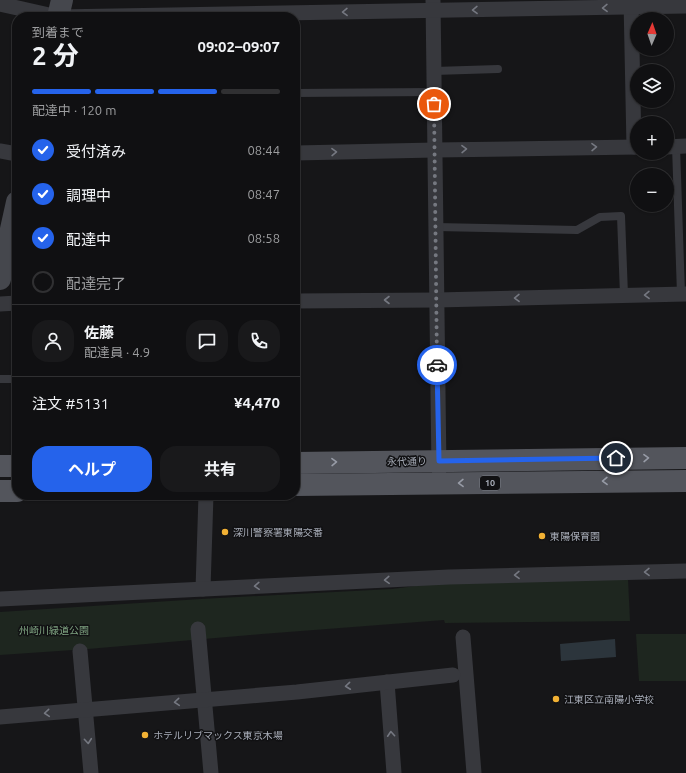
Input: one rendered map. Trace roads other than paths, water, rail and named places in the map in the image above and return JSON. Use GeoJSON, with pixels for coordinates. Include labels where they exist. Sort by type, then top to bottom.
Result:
{"type":"FeatureCollection","features":[{"type":"Feature","properties":{"kind":"main road","name":"永代通り"},"geometry":{"type":"LineString","coordinates":[[300,463],[686,458]]}},
{"type":"Feature","properties":{"kind":"main road"},"geometry":{"type":"LineString","coordinates":[[0,466],[12,466]]}},
{"type":"Feature","properties":{"kind":"main road","name":"10"},"geometry":{"type":"LineString","coordinates":[[300,485],[686,480]]}},
{"type":"Feature","properties":{"kind":"main road"},"geometry":{"type":"LineString","coordinates":[[0,491],[12,491]]}},
{"type":"Feature","properties":{"kind":"street"},"geometry":{"type":"LineString","coordinates":[[59,12],[62,0]]}},
{"type":"Feature","properties":{"kind":"street"},"geometry":{"type":"LineString","coordinates":[[0,4],[36,12]]}},
{"type":"Feature","properties":{"kind":"street"},"geometry":{"type":"LineString","coordinates":[[632,4],[634,116]]}},
{"type":"Feature","properties":{"kind":"street"},"geometry":{"type":"LineString","coordinates":[[221,12],[433,5],[632,4],[686,6]]}},
{"type":"Feature","properties":{"kind":"street"},"geometry":{"type":"LineString","coordinates":[[433,5],[439,483]]}},
{"type":"Feature","properties":{"kind":"street"},"geometry":{"type":"LineString","coordinates":[[300,153],[630,147]]}},
{"type":"Feature","properties":{"kind":"street"},"geometry":{"type":"LineString","coordinates":[[0,150],[12,153]]}},
{"type":"Feature","properties":{"kind":"street"},"geometry":{"type":"LineString","coordinates":[[0,279],[5,236],[12,216]]}},
{"type":"Feature","properties":{"kind":"street"},"geometry":{"type":"LineString","coordinates":[[300,300],[436,300],[684,294]]}},
{"type":"Feature","properties":{"kind":"street"},"geometry":{"type":"LineString","coordinates":[[0,304],[12,303]]}},
{"type":"Feature","properties":{"kind":"street"},"geometry":{"type":"LineString","coordinates":[[204,589],[206,500]]}},
{"type":"Feature","properties":{"kind":"street"},"geometry":{"type":"LineString","coordinates":[[0,600],[449,576],[686,571]]}},
{"type":"Feature","properties":{"kind":"street"},"geometry":{"type":"LineString","coordinates":[[198,629],[211,773]]}},
{"type":"Feature","properties":{"kind":"street"},"geometry":{"type":"LineString","coordinates":[[463,637],[474,773]]}},
{"type":"Feature","properties":{"kind":"street"},"geometry":{"type":"LineString","coordinates":[[80,651],[91,773]]}},
{"type":"Feature","properties":{"kind":"street"},"geometry":{"type":"LineString","coordinates":[[0,717],[297,692],[453,675]]}},
{"type":"Feature","properties":{"kind":"street"},"geometry":{"type":"LineString","coordinates":[[387,682],[394,773]]}},
{"type":"Feature","properties":{"kind":"lane"},"geometry":{"type":"LineString","coordinates":[[434,71],[498,69]]}},
{"type":"Feature","properties":{"kind":"lane"},"geometry":{"type":"LineString","coordinates":[[300,93],[434,92]]}},
{"type":"Feature","properties":{"kind":"lane"},"geometry":{"type":"LineString","coordinates":[[676,146],[684,294]]}},
{"type":"Feature","properties":{"kind":"lane"},"geometry":{"type":"LineString","coordinates":[[436,227],[577,230],[600,217],[621,216],[624,296]]}},
{"type":"Feature","properties":{"kind":"lane"},"geometry":{"type":"LineString","coordinates":[[0,379],[12,379]]}},
{"type":"Feature","properties":{"kind":"place","name":"深川警察署東陽交番"},"geometry":{"type":"Point","coordinates":[225,532]}},
{"type":"Feature","properties":{"kind":"place","name":"東陽保育園"},"geometry":{"type":"Point","coordinates":[542,536]}},
{"type":"Feature","properties":{"kind":"place","name":"江東区立南陽小学校"},"geometry":{"type":"Point","coordinates":[556,699]}},
{"type":"Feature","properties":{"kind":"place","name":"ホテルリブマックス東京木場"},"geometry":{"type":"Point","coordinates":[145,735]}},
{"type":"Feature","properties":{"kind":"park label","name":"州崎川緑道公園"},"geometry":{"type":"Point","coordinates":[54,630]}}]}
